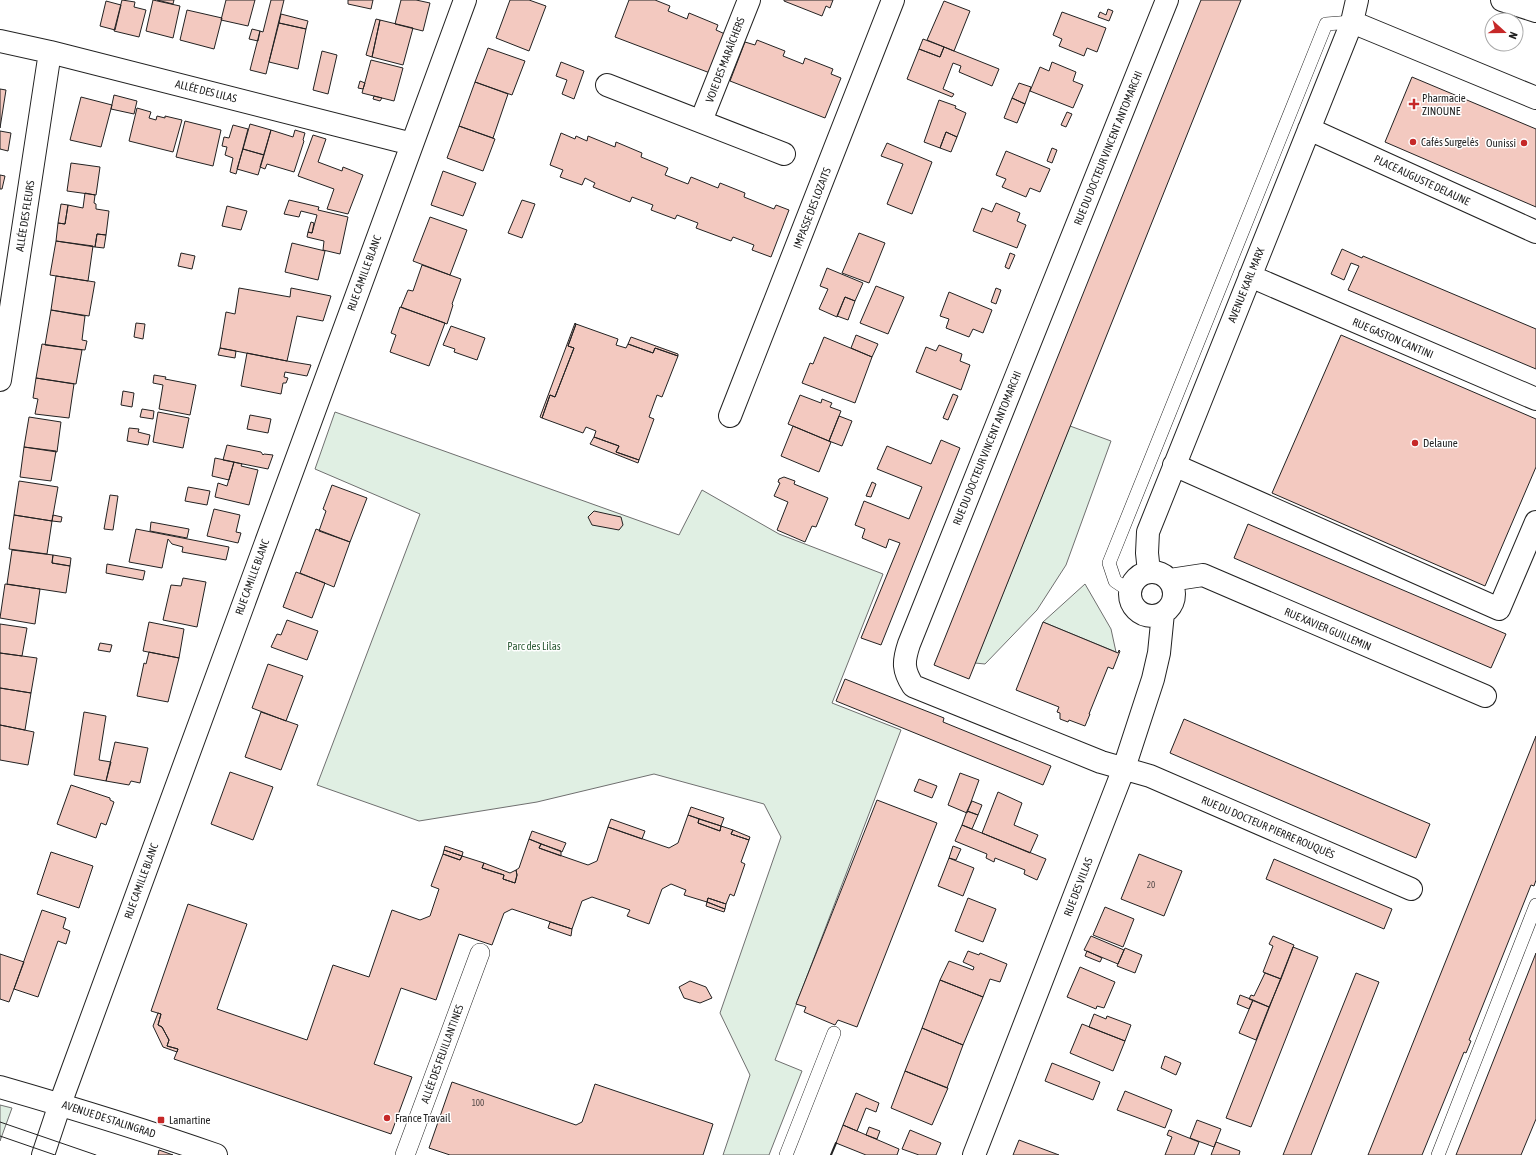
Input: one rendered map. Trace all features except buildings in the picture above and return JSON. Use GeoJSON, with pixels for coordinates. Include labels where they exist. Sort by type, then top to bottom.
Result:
{"type":"FeatureCollection","features":[{"type":"Feature","properties":{"kind":"street","name":"RUE CAMILLE BLANC"},"geometry":{"type":"LineString","coordinates":[[43,1155],[60,1104],[306,430],[465,0]]}},
{"type":"Feature","properties":{"kind":"street","name":"VOIE DES MARAÎCHERS"},"geometry":{"type":"LineString","coordinates":[[701,121],[749,0]]}},
{"type":"Feature","properties":{"kind":"street","name":"IMPASSE DES LOZAITS"},"geometry":{"type":"LineString","coordinates":[[730,416],[893,0]]}},
{"type":"Feature","properties":{"kind":"street","name":"RUE DU DOCTEUR VINCENT ANTOMARCHI"},"geometry":{"type":"LineString","coordinates":[[1124,768],[1102,762],[913,686],[907,676],[904,665],[905,655],[912,637],[1167,0]]}},
{"type":"Feature","properties":{"kind":"street","name":"AVENUE KARL MARX"},"geometry":{"type":"LineString","coordinates":[[1149,572],[1147,553],[1148,532],[1352,22],[1357,0]]}},
{"type":"Feature","properties":{"kind":"street"},"geometry":{"type":"LineString","coordinates":[[1502,0],[1536,11]]}},
{"type":"Feature","properties":{"kind":"street"},"geometry":{"type":"LineString","coordinates":[[1352,22],[1536,98]]}},
{"type":"Feature","properties":{"kind":"street","name":"ALLÉE DES LILAS"},"geometry":{"type":"LineString","coordinates":[[0,40],[412,144]]}},
{"type":"Feature","properties":{"kind":"street","name":"ALLÉE DES FLEURS"},"geometry":{"type":"LineString","coordinates":[[0,380],[50,52]]}},
{"type":"Feature","properties":{"kind":"street"},"geometry":{"type":"LineString","coordinates":[[607,84],[784,154]]}},
{"type":"Feature","properties":{"kind":"street","name":"PLACE AUGUSTE DELAUNE"},"geometry":{"type":"LineString","coordinates":[[1309,128],[1536,232]]}},
{"type":"Feature","properties":{"kind":"street","name":"RUE GASTON CANTINI"},"geometry":{"type":"LineString","coordinates":[[1250,276],[1536,399]]}},
{"type":"Feature","properties":{"kind":"street"},"geometry":{"type":"LineString","coordinates":[[1174,465],[1499,609],[1536,522]]}},
{"type":"Feature","properties":{"kind":"street"},"geometry":{"type":"LineString","coordinates":[[1149,572],[1157,572],[1164,575],[1170,580],[1173,587],[1173,602],[1163,613],[1156,616],[1142,614],[1133,604],[1130,591],[1136,578],[1149,572]]}},
{"type":"Feature","properties":{"kind":"street","name":"RUE XAVIER GUILLEMIN"},"geometry":{"type":"LineString","coordinates":[[1170,580],[1203,575],[1485,696]]}},
{"type":"Feature","properties":{"kind":"street","name":"RUE DES VILLAS"},"geometry":{"type":"LineString","coordinates":[[974,1155],[1124,768],[1154,679],[1159,653],[1163,613]]}},
{"type":"Feature","properties":{"kind":"street","name":"RUE DU DOCTEUR PIERRE ROUQUÈS"},"geometry":{"type":"LineString","coordinates":[[1124,768],[1150,776],[1411,889]]}},
{"type":"Feature","properties":{"kind":"street","name":"ALLÉE DES FEUILLANTINES"},"geometry":{"type":"LineString","coordinates":[[405,1155],[480,953]]}},
{"type":"Feature","properties":{"kind":"street","name":"AVENUE DE STALINGRAD"},"geometry":{"type":"LineString","coordinates":[[0,1087],[178,1141],[216,1155]]}},
{"type":"Feature","properties":{"kind":"lane"},"geometry":{"type":"LineString","coordinates":[[1130,591],[1115,581],[1109,563],[1326,24],[1352,22]]}},
{"type":"Feature","properties":{"kind":"lane"},"geometry":{"type":"LineString","coordinates":[[1438,1155],[1536,905]]}},
{"type":"Feature","properties":{"kind":"lane"},"geometry":{"type":"LineString","coordinates":[[786,1155],[834,1033]]}},
{"type":"Feature","properties":{"kind":"green space","name":"Parc des Lilas"},"geometry":{"type":"Polygon","coordinates":[[[335,412],[679,535],[702,490],[779,534],[883,574],[832,703],[901,730],[775,1060],[802,1071],[769,1155],[723,1155],[750,1075],[720,1013],[781,837],[764,804],[654,774],[537,802],[419,821],[317,785],[420,514],[315,469],[335,412]]]}},
{"type":"Feature","properties":{"kind":"green space"},"geometry":{"type":"Polygon","coordinates":[[[1070,426],[1111,441],[1066,565],[1037,610],[985,664],[975,663],[1070,426]]]}},
{"type":"Feature","properties":{"kind":"green space"},"geometry":{"type":"Polygon","coordinates":[[[1085,584],[1111,629],[1116,652],[1043,622],[1085,584]]]}},
{"type":"Feature","properties":{"kind":"green space"},"geometry":{"type":"Polygon","coordinates":[[[0,1105],[12,1108],[0,1141],[0,1105]]]}},
{"type":"Feature","properties":{"kind":"tram line"},"geometry":{"type":"LineString","coordinates":[[0,1122],[96,1155]]}},
{"type":"Feature","properties":{"kind":"tram line"},"geometry":{"type":"LineString","coordinates":[[0,1136],[55,1155]]}},
{"type":"Feature","properties":{"kind":"wall"},"geometry":{"type":"LineString","coordinates":[[831,1155],[836,1143]]}},
{"type":"Feature","properties":{"kind":"place","name":"Pharmacie ZINOUNE"},"geometry":{"type":"Point","coordinates":[1414,104]}},
{"type":"Feature","properties":{"kind":"place","name":"Cafés Surgelés"},"geometry":{"type":"Point","coordinates":[1413,142]}},
{"type":"Feature","properties":{"kind":"place","name":"Ounissi"},"geometry":{"type":"Point","coordinates":[1524,143]}},
{"type":"Feature","properties":{"kind":"place","name":"Delaune"},"geometry":{"type":"Point","coordinates":[1415,443]}},
{"type":"Feature","properties":{"kind":"place","name":"France Travail"},"geometry":{"type":"Point","coordinates":[387,1118]}},
{"type":"Feature","properties":{"kind":"place","name":"Lamartine"},"geometry":{"type":"Point","coordinates":[161,1120]}}]}
